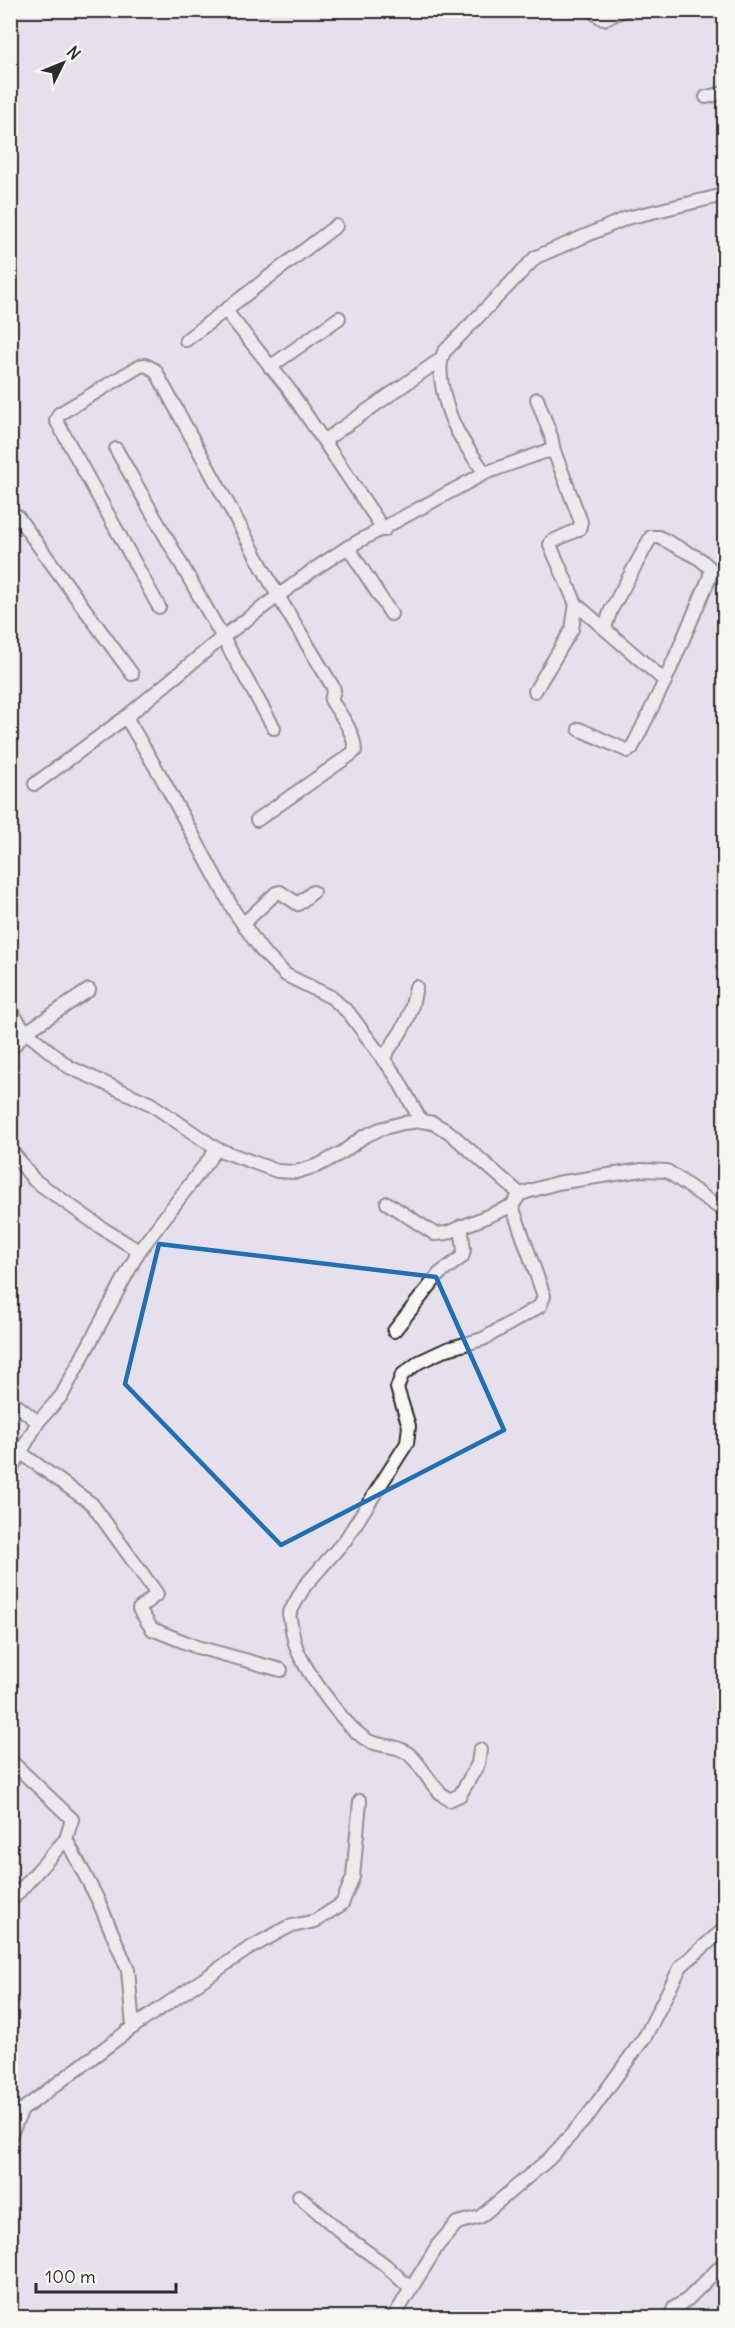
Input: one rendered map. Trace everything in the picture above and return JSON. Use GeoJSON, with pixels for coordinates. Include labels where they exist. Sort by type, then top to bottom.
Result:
{"type":"FeatureCollection","features":[{"type":"Feature","properties":{"kind":"street"},"geometry":{"type":"LineString","coordinates":[[590,10],[603,19],[625,10]]}},
{"type":"Feature","properties":{"kind":"street"},"geometry":{"type":"LineString","coordinates":[[706,97],[724,93]]}},
{"type":"Feature","properties":{"kind":"street"},"geometry":{"type":"LineString","coordinates":[[485,473],[460,439],[449,418],[441,379],[441,358],[444,352],[536,257],[627,218],[724,195]]}},
{"type":"Feature","properties":{"kind":"street"},"geometry":{"type":"LineString","coordinates":[[186,340],[336,226]]}},
{"type":"Feature","properties":{"kind":"street"},"geometry":{"type":"LineString","coordinates":[[226,310],[325,440],[384,530]]}},
{"type":"Feature","properties":{"kind":"street"},"geometry":{"type":"LineString","coordinates":[[270,367],[339,318]]}},
{"type":"Feature","properties":{"kind":"street"},"geometry":{"type":"LineString","coordinates":[[325,440],[441,358]]}},
{"type":"Feature","properties":{"kind":"street"},"geometry":{"type":"LineString","coordinates":[[159,607],[56,420],[59,414],[145,365],[155,370],[278,596],[333,687],[331,700],[353,736],[355,751],[257,820]]}},
{"type":"Feature","properties":{"kind":"street"},"geometry":{"type":"LineString","coordinates":[[537,399],[581,522],[579,529],[551,542],[550,545],[576,604],[665,681]]}},
{"type":"Feature","properties":{"kind":"street"},"geometry":{"type":"LineString","coordinates":[[116,449],[274,728]]}},
{"type":"Feature","properties":{"kind":"street"},"geometry":{"type":"LineString","coordinates":[[35,784],[126,717],[223,637],[348,547],[384,530],[485,473],[544,452],[554,451]]}},
{"type":"Feature","properties":{"kind":"street"},"geometry":{"type":"LineString","coordinates":[[10,513],[17,516],[132,674]]}},
{"type":"Feature","properties":{"kind":"street"},"geometry":{"type":"LineString","coordinates":[[579,729],[628,751],[632,748],[665,681],[709,579],[711,569],[659,537],[651,537],[611,610],[605,627]]}},
{"type":"Feature","properties":{"kind":"street"},"geometry":{"type":"LineString","coordinates":[[348,547],[391,614]]}},
{"type":"Feature","properties":{"kind":"street"},"geometry":{"type":"LineString","coordinates":[[535,691],[572,629],[576,604]]}},
{"type":"Feature","properties":{"kind":"street"},"geometry":{"type":"LineString","coordinates":[[126,717],[243,924],[270,962],[286,975],[331,998],[349,1013],[410,1097],[421,1122]]}},
{"type":"Feature","properties":{"kind":"street"},"geometry":{"type":"LineString","coordinates":[[243,924],[276,893],[280,892],[298,903],[313,892]]}},
{"type":"Feature","properties":{"kind":"street"},"geometry":{"type":"LineString","coordinates":[[383,1060],[387,1050],[403,1028],[411,1010],[416,987]]}},
{"type":"Feature","properties":{"kind":"street"},"geometry":{"type":"LineString","coordinates":[[10,1050],[26,1032],[89,990]]}},
{"type":"Feature","properties":{"kind":"street"},"geometry":{"type":"LineString","coordinates":[[10,1010],[26,1032],[69,1067],[151,1104],[217,1149],[278,1171],[296,1172],[327,1161],[363,1137],[380,1129],[421,1122],[433,1123],[449,1132],[520,1194]]}},
{"type":"Feature","properties":{"kind":"street"},"geometry":{"type":"LineString","coordinates":[[10,1149],[34,1180],[102,1228],[140,1251]]}},
{"type":"Feature","properties":{"kind":"street"},"geometry":{"type":"LineString","coordinates":[[10,1471],[38,1422],[62,1395],[140,1251],[217,1149]]}},
{"type":"Feature","properties":{"kind":"street"},"geometry":{"type":"LineString","coordinates":[[387,1203],[435,1234],[447,1233],[513,1206],[520,1194],[557,1183],[642,1170],[667,1172],[724,1211]]}},
{"type":"Feature","properties":{"kind":"street"},"geometry":{"type":"LineString","coordinates":[[480,1750],[475,1771],[460,1795],[449,1800],[437,1792],[410,1755],[395,1747],[371,1742],[358,1732],[326,1698],[298,1653],[289,1614],[304,1587],[346,1539],[407,1443],[409,1426],[397,1388],[402,1375],[419,1362],[447,1349],[483,1340],[540,1306],[544,1296],[513,1206]]}},
{"type":"Feature","properties":{"kind":"street"},"geometry":{"type":"LineString","coordinates":[[394,1331],[439,1274],[462,1257],[464,1250],[461,1226]]}},
{"type":"Feature","properties":{"kind":"street"},"geometry":{"type":"LineString","coordinates":[[10,1400],[38,1422]]}},
{"type":"Feature","properties":{"kind":"street"},"geometry":{"type":"LineString","coordinates":[[21,1453],[92,1503],[157,1594],[139,1609],[153,1629],[197,1647],[281,1670]]}},
{"type":"Feature","properties":{"kind":"street"},"geometry":{"type":"LineString","coordinates":[[10,1760],[72,1819],[66,1839],[10,1902]]}},
{"type":"Feature","properties":{"kind":"street"},"geometry":{"type":"LineString","coordinates":[[10,2136],[22,2110],[133,2027],[248,1949],[288,1927],[315,1921],[342,1904],[353,1876],[360,1801]]}},
{"type":"Feature","properties":{"kind":"street"},"geometry":{"type":"LineString","coordinates":[[66,1839],[98,1900],[128,1970],[133,2027]]}},
{"type":"Feature","properties":{"kind":"street"},"geometry":{"type":"LineString","coordinates":[[393,2318],[438,2245],[457,2223],[480,2217],[549,2159],[587,2117],[646,2035],[681,1966],[724,1929]]}},
{"type":"Feature","properties":{"kind":"street"},"geometry":{"type":"LineString","coordinates":[[299,2196],[348,2238],[384,2264],[410,2289]]}},
{"type":"Feature","properties":{"kind":"street"},"geometry":{"type":"LineString","coordinates":[[670,2318],[674,2308],[688,2299],[724,2263]]}},
{"type":"Feature","properties":{"kind":"highlighted area"},"geometry":{"type":"Polygon","coordinates":[[[159,1244],[436,1277],[504,1430],[281,1545],[125,1384],[159,1244]]]}}]}
